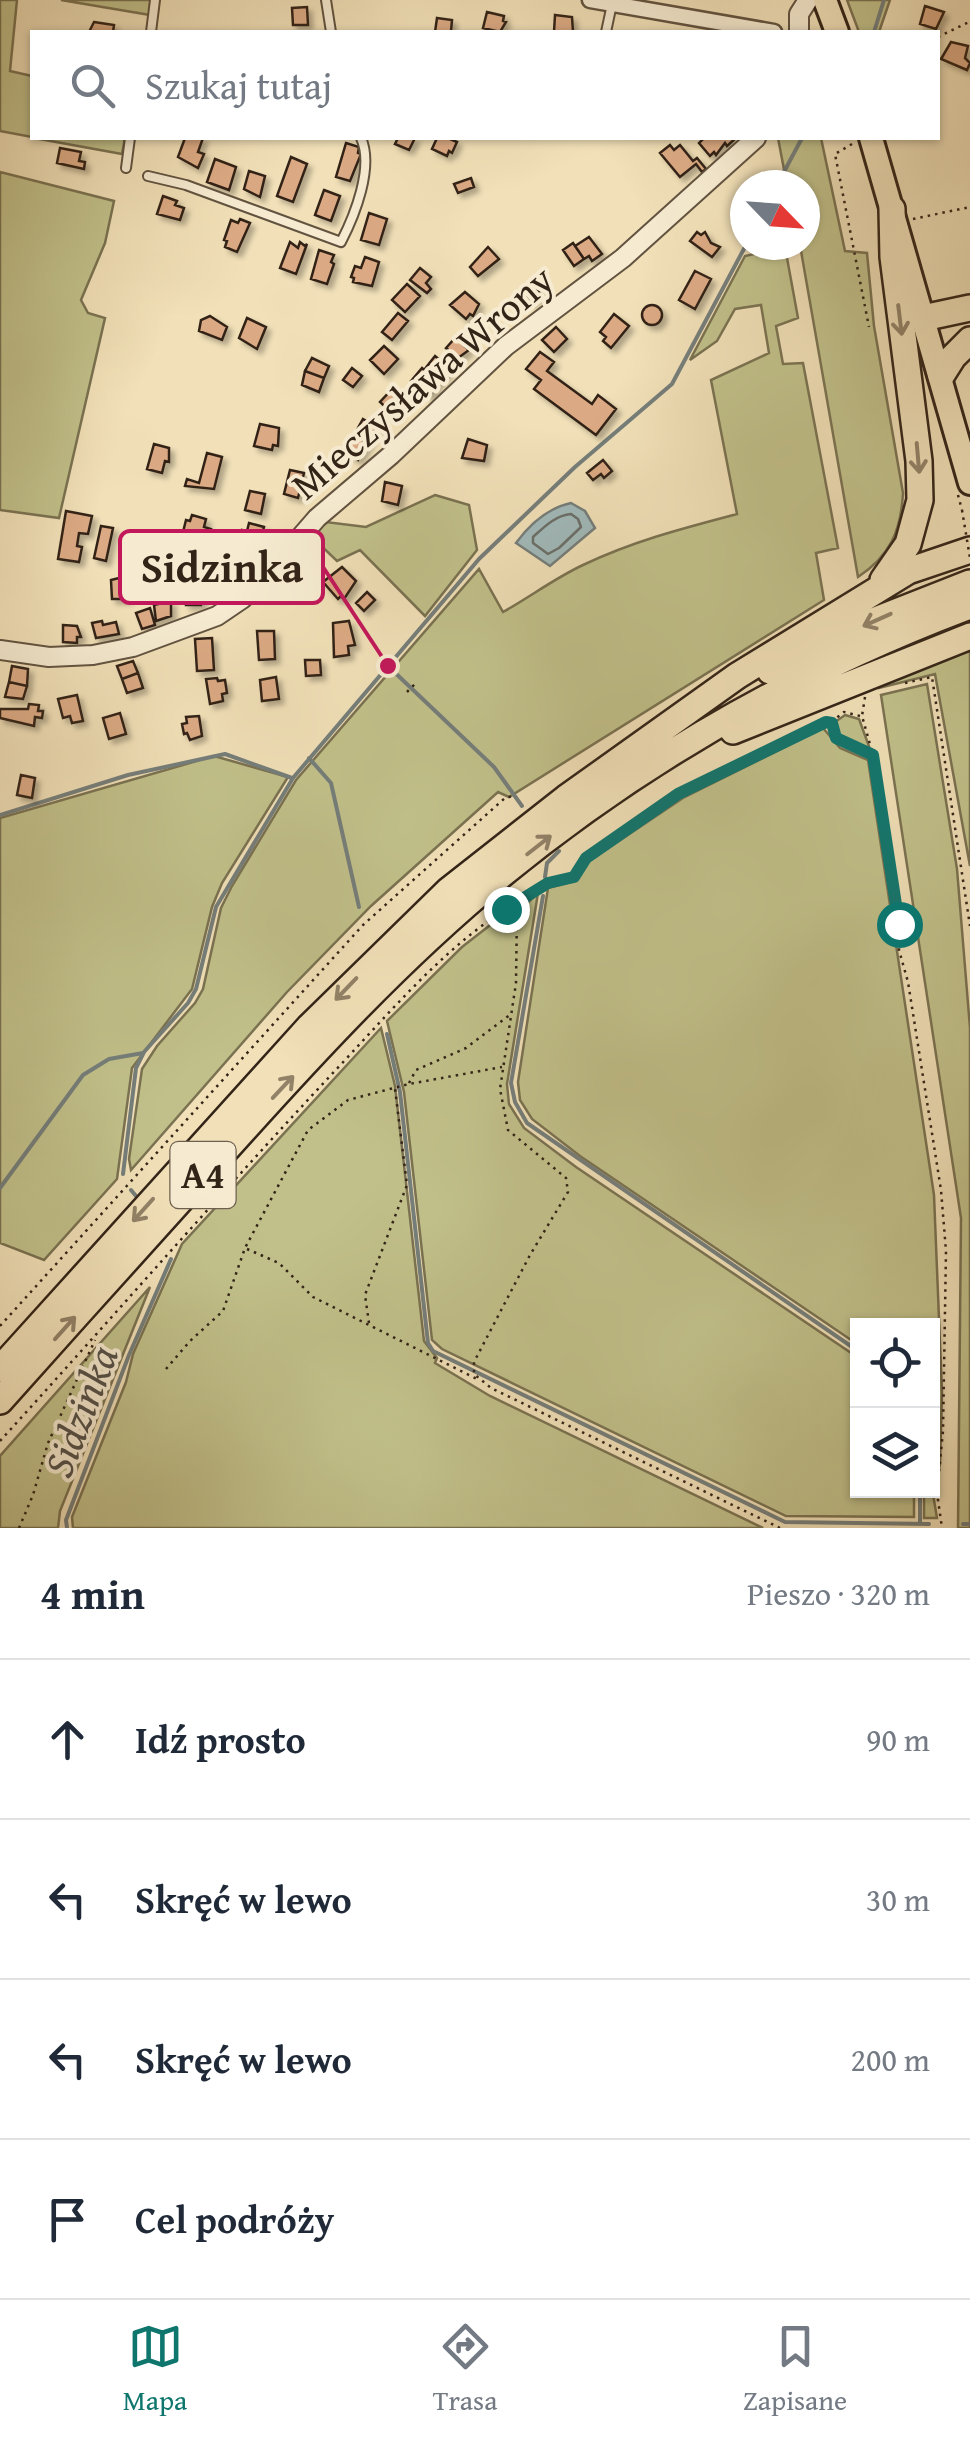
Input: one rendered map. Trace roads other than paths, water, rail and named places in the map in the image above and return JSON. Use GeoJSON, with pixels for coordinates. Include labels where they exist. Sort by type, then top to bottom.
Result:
{"type":"FeatureCollection","features":[{"type":"Feature","properties":{"kind":"highway"},"geometry":{"type":"LineString","coordinates":[[873,592],[908,544],[920,500],[916,435],[893,257],[898,215]]}},
{"type":"Feature","properties":{"kind":"highway"},"geometry":{"type":"LineString","coordinates":[[924,318],[970,308]]}},
{"type":"Feature","properties":{"kind":"highway"},"geometry":{"type":"LineString","coordinates":[[941,376],[952,357],[970,340]]}},
{"type":"Feature","properties":{"kind":"highway"},"geometry":{"type":"LineString","coordinates":[[643,757],[737,676],[908,571],[970,550]]}},
{"type":"Feature","properties":{"kind":"highway","name":"A4"},"geometry":{"type":"LineString","coordinates":[[0,1369],[253,1087],[398,938],[509,841],[793,660],[876,620],[970,583]]}},
{"type":"Feature","properties":{"kind":"highway","name":"A4"},"geometry":{"type":"LineString","coordinates":[[0,1401],[382,983],[502,874],[643,757],[803,678],[970,606]]}},
{"type":"Feature","properties":{"kind":"highway"},"geometry":{"type":"LineString","coordinates":[[643,757],[970,636]]}},
{"type":"Feature","properties":{"kind":"main road"},"geometry":{"type":"LineString","coordinates":[[826,0],[836,30]]}},
{"type":"Feature","properties":{"kind":"main road"},"geometry":{"type":"LineString","coordinates":[[872,140],[898,215],[970,483]]}},
{"type":"Feature","properties":{"kind":"street"},"geometry":{"type":"LineString","coordinates":[[590,0],[762,30]]}},
{"type":"Feature","properties":{"kind":"street"},"geometry":{"type":"LineString","coordinates":[[799,30],[798,14],[808,0]]}},
{"type":"Feature","properties":{"kind":"street","name":"Mieczysława Wrony"},"geometry":{"type":"LineString","coordinates":[[0,650],[49,656],[93,655],[133,647],[217,616],[242,599],[317,518],[391,455],[509,343],[623,258],[754,140]]}},
{"type":"Feature","properties":{"kind":"lane"},"geometry":{"type":"LineString","coordinates":[[151,30],[155,0]]}},
{"type":"Feature","properties":{"kind":"lane"},"geometry":{"type":"LineString","coordinates":[[326,0],[331,30]]}},
{"type":"Feature","properties":{"kind":"lane"},"geometry":{"type":"LineString","coordinates":[[606,30],[612,4]]}},
{"type":"Feature","properties":{"kind":"lane"},"geometry":{"type":"LineString","coordinates":[[126,168],[130,140]]}},
{"type":"Feature","properties":{"kind":"lane"},"geometry":{"type":"LineString","coordinates":[[148,176],[186,185],[340,242],[362,183],[366,152],[362,140]]}},
{"type":"Feature","properties":{"kind":"water"},"geometry":{"type":"Polygon","coordinates":[[[571,503],[585,511],[595,528],[550,566],[516,543],[540,518],[571,503]]]}},
{"type":"Feature","properties":{"kind":"waterway","name":"Sidzinka"},"geometry":{"type":"LineString","coordinates":[[875,30],[884,0]]}},
{"type":"Feature","properties":{"kind":"waterway","name":"Sidzinka"},"geometry":{"type":"LineString","coordinates":[[785,170],[801,140]]}},
{"type":"Feature","properties":{"kind":"waterway","name":"Sidzinka"},"geometry":{"type":"LineString","coordinates":[[123,1174],[136,1068],[144,1052],[196,989],[216,907],[293,778],[479,559],[575,467],[672,384],[738,260]]}},
{"type":"Feature","properties":{"kind":"waterway"},"geometry":{"type":"LineString","coordinates":[[388,666],[494,767],[522,806]]}},
{"type":"Feature","properties":{"kind":"waterway"},"geometry":{"type":"LineString","coordinates":[[0,815],[128,775],[225,754],[292,778]]}},
{"type":"Feature","properties":{"kind":"waterway"},"geometry":{"type":"LineString","coordinates":[[309,758],[331,783],[359,907]]}},
{"type":"Feature","properties":{"kind":"waterway"},"geometry":{"type":"LineString","coordinates":[[545,877],[547,863],[559,851]]}},
{"type":"Feature","properties":{"kind":"waterway"},"geometry":{"type":"LineString","coordinates":[[543,896],[511,1083],[515,1102],[527,1123],[850,1345]]}},
{"type":"Feature","properties":{"kind":"waterway"},"geometry":{"type":"LineString","coordinates":[[387,1034],[400,1092],[428,1343],[433,1351],[785,1522],[929,1524]]}},
{"type":"Feature","properties":{"kind":"waterway"},"geometry":{"type":"LineString","coordinates":[[0,1188],[83,1075],[109,1059],[143,1053]]}},
{"type":"Feature","properties":{"kind":"waterway","name":"Sidzinka"},"geometry":{"type":"LineString","coordinates":[[131,1190],[136,1196]]}},
{"type":"Feature","properties":{"kind":"waterway","name":"Sidzinka"},"geometry":{"type":"LineString","coordinates":[[67,1528],[66,1520],[129,1355],[171,1259]]}},
{"type":"Feature","properties":{"kind":"waterway"},"geometry":{"type":"LineString","coordinates":[[920,1498],[920,1524]]}},
{"type":"Feature","properties":{"kind":"waterway"},"geometry":{"type":"LineString","coordinates":[[963,1524],[970,1524]]}},
{"type":"Feature","properties":{"kind":"place","name":"Sidzinka"},"geometry":{"type":"Point","coordinates":[388,666]}}]}
